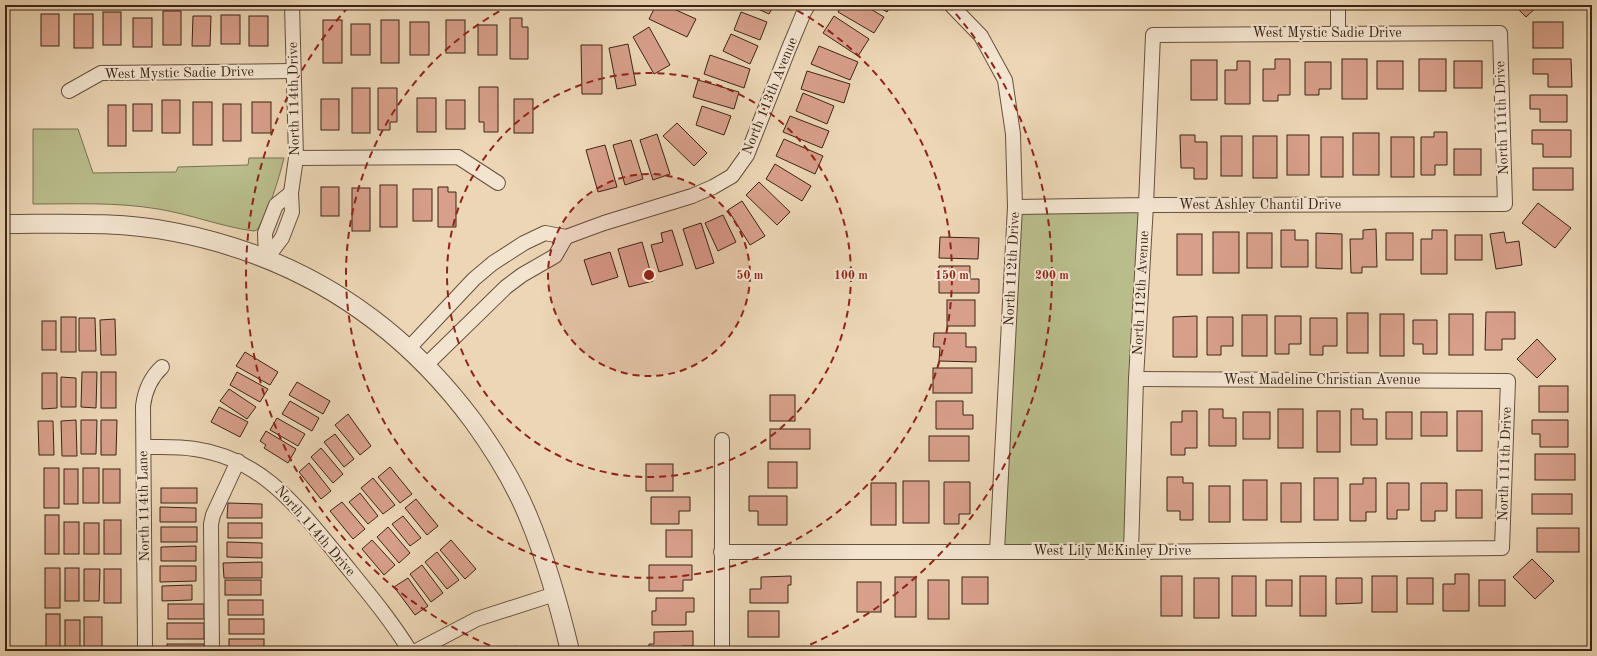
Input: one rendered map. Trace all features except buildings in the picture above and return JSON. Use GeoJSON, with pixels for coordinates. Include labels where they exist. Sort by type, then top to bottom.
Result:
{"type":"FeatureCollection","features":[{"type":"Feature","properties":{"kind":"street","name":"North 114th Drive"},"geometry":{"type":"LineString","coordinates":[[266,259],[282,238],[292,212],[291,193],[296,158],[292,5]]}},
{"type":"Feature","properties":{"kind":"street","name":"North 113th Avenue"},"geometry":{"type":"LineString","coordinates":[[566,237],[604,223],[692,196],[713,187],[732,176],[747,155],[786,55],[808,5]]}},
{"type":"Feature","properties":{"kind":"street","name":"North 112th Drive"},"geometry":{"type":"LineString","coordinates":[[951,5],[981,36],[1005,80],[1013,134],[1015,207],[996,551]]}},
{"type":"Feature","properties":{"kind":"street"},"geometry":{"type":"LineString","coordinates":[[1338,5],[1338,33]]}},
{"type":"Feature","properties":{"kind":"street","name":"West Mystic Sadie Drive"},"geometry":{"type":"LineString","coordinates":[[1153,35],[1500,33]]}},
{"type":"Feature","properties":{"kind":"street","name":"North 111th Drive"},"geometry":{"type":"LineString","coordinates":[[1500,33],[1505,204]]}},
{"type":"Feature","properties":{"kind":"street","name":"North 112th Avenue"},"geometry":{"type":"LineString","coordinates":[[1130,552],[1136,379],[1146,205],[1153,35]]}},
{"type":"Feature","properties":{"kind":"street","name":"West Mystic Sadie Drive"},"geometry":{"type":"LineString","coordinates":[[69,91],[101,74],[293,71]]}},
{"type":"Feature","properties":{"kind":"street"},"geometry":{"type":"LineString","coordinates":[[296,158],[458,157],[498,183]]}},
{"type":"Feature","properties":{"kind":"street","name":"West Ashley Chantil Drive"},"geometry":{"type":"LineString","coordinates":[[1015,207],[1505,204]]}},
{"type":"Feature","properties":{"kind":"street"},"geometry":{"type":"LineString","coordinates":[[5,224],[104,224],[157,229],[210,240],[266,259],[303,275],[336,293],[370,316],[409,348],[462,406],[505,470],[528,515],[555,594],[570,651]]}},
{"type":"Feature","properties":{"kind":"street"},"geometry":{"type":"LineString","coordinates":[[409,348],[474,279],[493,263],[519,246],[545,233],[566,237],[555,256],[522,275],[506,287],[426,365]]}},
{"type":"Feature","properties":{"kind":"street","name":"North 114th Lane"},"geometry":{"type":"LineString","coordinates":[[144,651],[145,395],[154,374],[162,367]]}},
{"type":"Feature","properties":{"kind":"street","name":"West Madeline Christian Avenue"},"geometry":{"type":"LineString","coordinates":[[1136,379],[1508,381]]}},
{"type":"Feature","properties":{"kind":"street","name":"North 111th Drive"},"geometry":{"type":"LineString","coordinates":[[1502,548],[1508,381]]}},
{"type":"Feature","properties":{"kind":"street"},"geometry":{"type":"LineString","coordinates":[[722,440],[722,651]]}},
{"type":"Feature","properties":{"kind":"street","name":"North 114th Drive"},"geometry":{"type":"LineString","coordinates":[[144,447],[196,449],[224,456],[238,461],[273,483],[294,504],[385,613],[410,651]]}},
{"type":"Feature","properties":{"kind":"street"},"geometry":{"type":"LineString","coordinates":[[212,651],[211,524],[213,515],[238,461]]}},
{"type":"Feature","properties":{"kind":"street","name":"West Lily McKinley Drive"},"geometry":{"type":"LineString","coordinates":[[722,552],[1130,552],[1502,548]]}},
{"type":"Feature","properties":{"kind":"street"},"geometry":{"type":"LineString","coordinates":[[416,651],[478,619],[555,594]]}},
{"type":"Feature","properties":{"kind":"green space"},"geometry":{"type":"Polygon","coordinates":[[[33,129],[78,129],[93,173],[176,172],[178,167],[248,165],[249,158],[284,158],[270,204],[262,222],[257,230],[254,231],[230,227],[170,211],[127,205],[33,204],[33,129]]]}},
{"type":"Feature","properties":{"kind":"green space"},"geometry":{"type":"Polygon","coordinates":[[[1146,205],[1131,552],[997,551],[1015,207],[1146,205]]]}}]}
